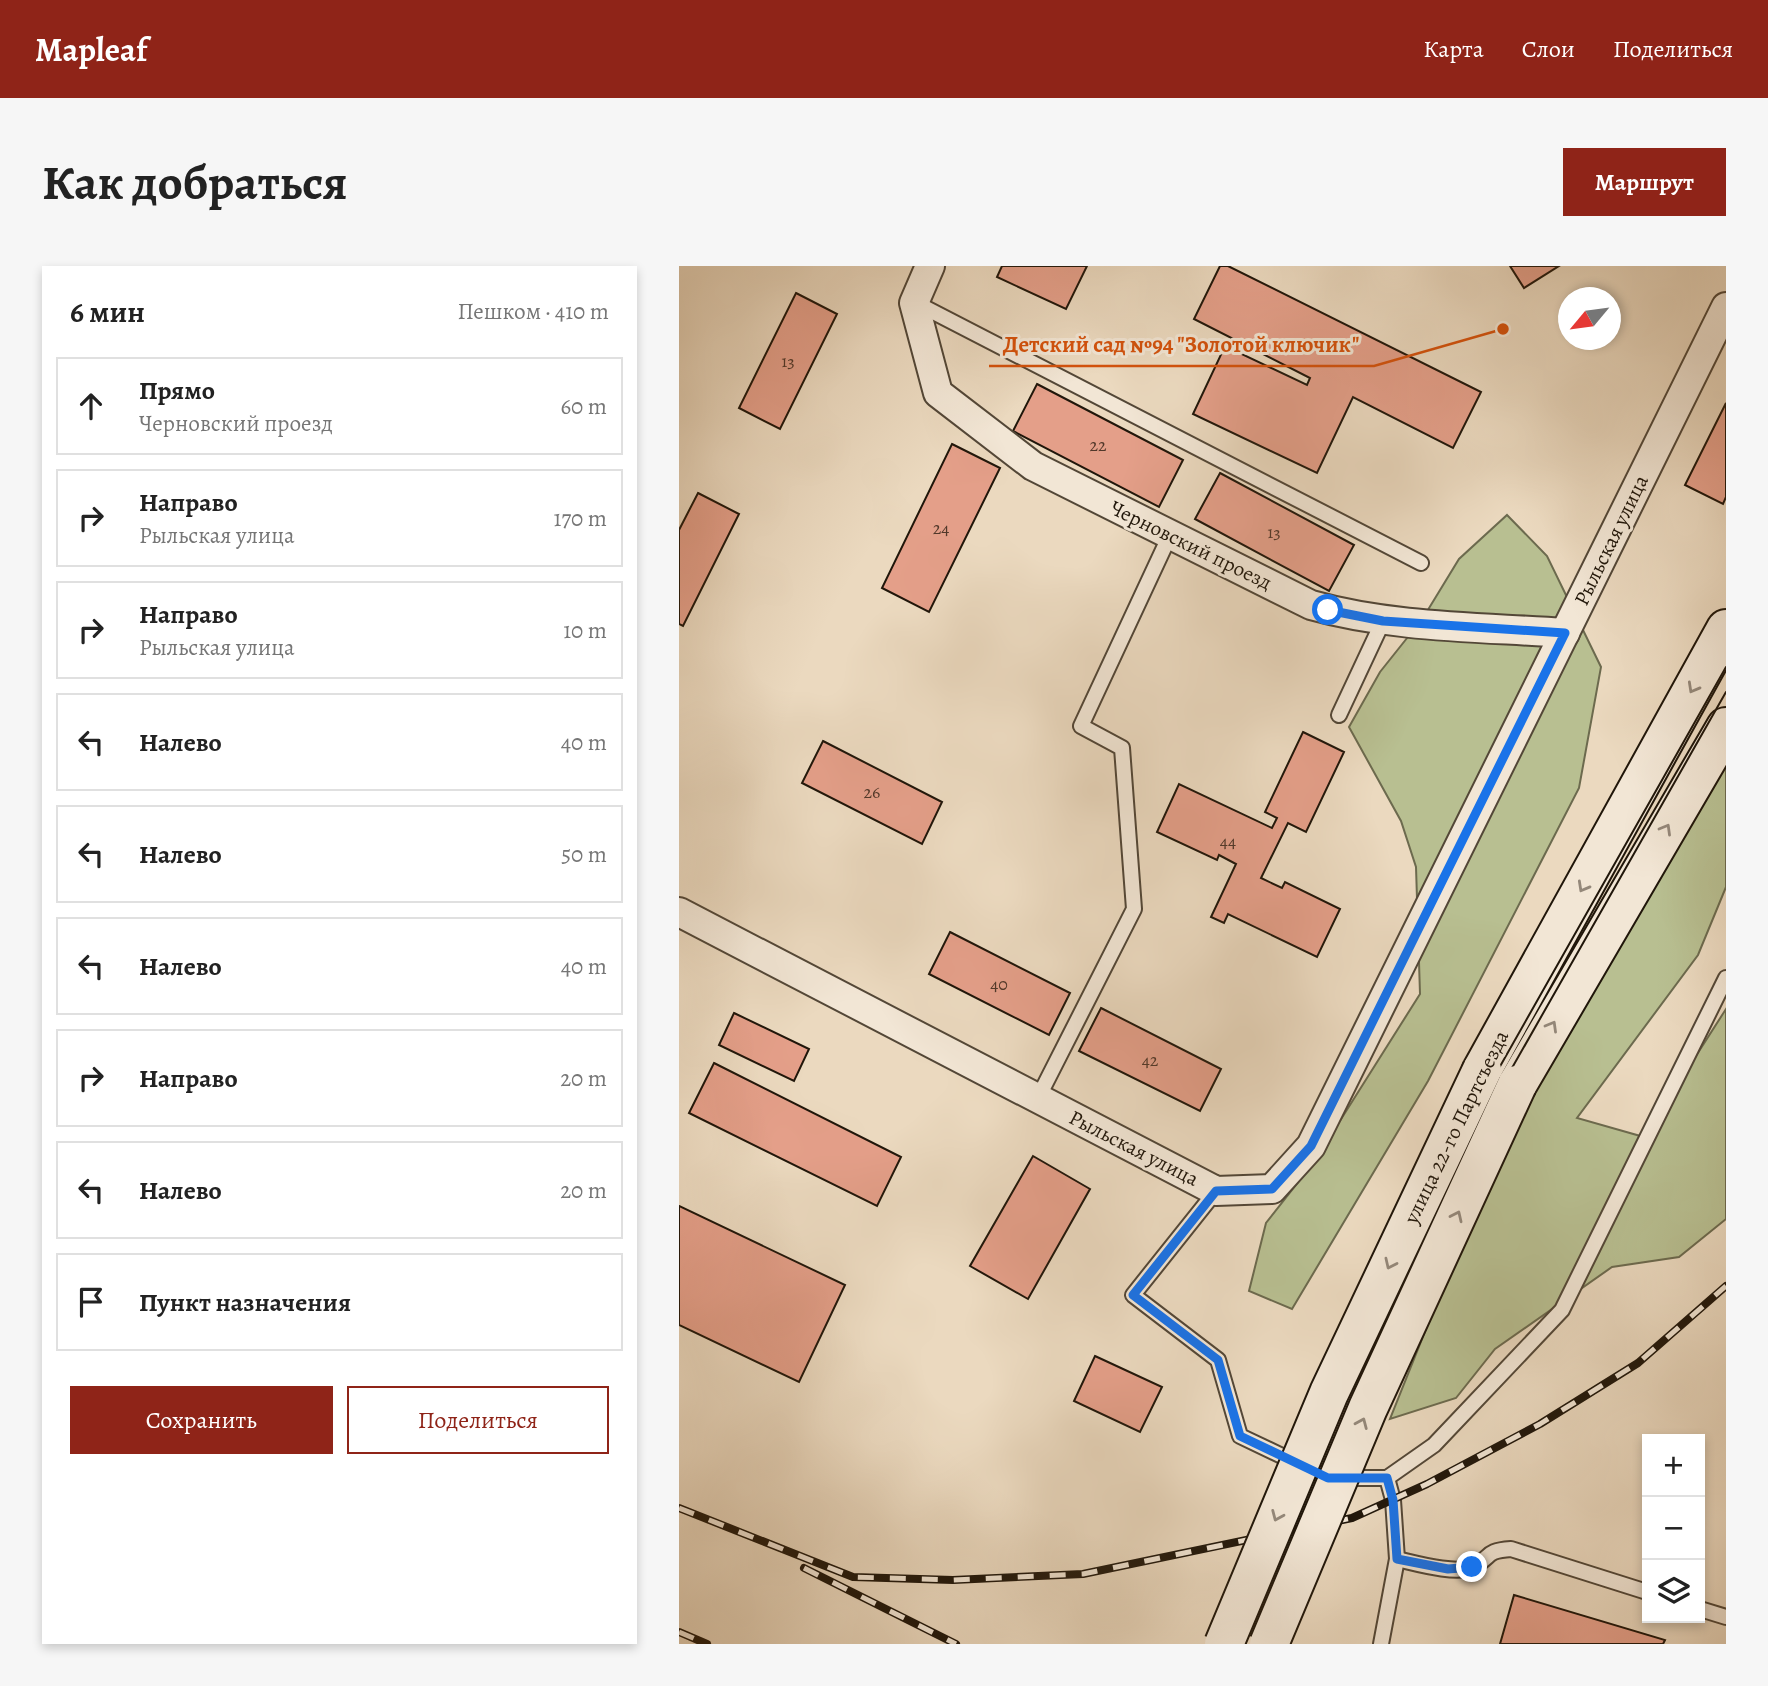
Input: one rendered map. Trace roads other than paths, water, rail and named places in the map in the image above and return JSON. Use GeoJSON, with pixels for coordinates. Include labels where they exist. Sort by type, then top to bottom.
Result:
{"type":"FeatureCollection","features":[{"type":"Feature","properties":{"kind":"main road","name":"улица 22-го Партсъезда"},"geometry":{"type":"LineString","coordinates":[[1224,1644],[1329,1393],[1482,1070],[1726,629]]}},
{"type":"Feature","properties":{"kind":"main road","name":"улица 22-го Партсъезда"},"geometry":{"type":"LineString","coordinates":[[1269,1644],[1369,1408],[1517,1085],[1726,727]]}},
{"type":"Feature","properties":{"kind":"street"},"geometry":{"type":"LineString","coordinates":[[914,303],[930,266]]}},
{"type":"Feature","properties":{"kind":"street","name":"Черновский проезд"},"geometry":{"type":"LineString","coordinates":[[914,303],[938,393],[1033,467],[1311,605],[1383,621],[1565,633]]}},
{"type":"Feature","properties":{"kind":"street","name":"Рыльская улица"},"geometry":{"type":"LineString","coordinates":[[679,912],[1216,1191],[1272,1189],[1311,1146],[1726,307]]}},
{"type":"Feature","properties":{"kind":"lane"},"geometry":{"type":"LineString","coordinates":[[914,303],[1421,563]]}},
{"type":"Feature","properties":{"kind":"lane"},"geometry":{"type":"LineString","coordinates":[[1038,1098],[1134,909],[1122,748],[1080,726],[1170,534]]}},
{"type":"Feature","properties":{"kind":"lane"},"geometry":{"type":"LineString","coordinates":[[1339,715],[1383,621]]}},
{"type":"Feature","properties":{"kind":"lane"},"geometry":{"type":"LineString","coordinates":[[1216,1191],[1133,1295],[1218,1360],[1240,1436],[1328,1478],[1387,1478],[1434,1445],[1562,1310],[1726,978]]}},
{"type":"Feature","properties":{"kind":"lane"},"geometry":{"type":"LineString","coordinates":[[1381,1644],[1397,1559],[1393,1500],[1387,1478]]}},
{"type":"Feature","properties":{"kind":"lane"},"geometry":{"type":"LineString","coordinates":[[1397,1559],[1448,1569],[1472,1567],[1492,1550],[1511,1549],[1642,1590]]}},
{"type":"Feature","properties":{"kind":"lane"},"geometry":{"type":"LineString","coordinates":[[1705,1611],[1726,1617]]}},
{"type":"Feature","properties":{"kind":"tram line"},"geometry":{"type":"LineString","coordinates":[[1242,1644],[1361,1362],[1494,1077],[1726,667]]}},
{"type":"Feature","properties":{"kind":"tram line"},"geometry":{"type":"LineString","coordinates":[[1414,1274],[1504,1082],[1726,692]]}},
{"type":"Feature","properties":{"kind":"railway"},"geometry":{"type":"LineString","coordinates":[[679,1508],[853,1577],[953,1580],[1083,1574],[1352,1518],[1427,1484],[1540,1424],[1638,1363],[1726,1286]]}},
{"type":"Feature","properties":{"kind":"railway"},"geometry":{"type":"LineString","coordinates":[[804,1568],[956,1644]]}},
{"type":"Feature","properties":{"kind":"railway"},"geometry":{"type":"LineString","coordinates":[[679,1632],[707,1644]]}},
{"type":"Feature","properties":{"kind":"place","name":"Детский сад №94 \"Золотой ключик\""},"geometry":{"type":"Point","coordinates":[1503,329]}}]}
